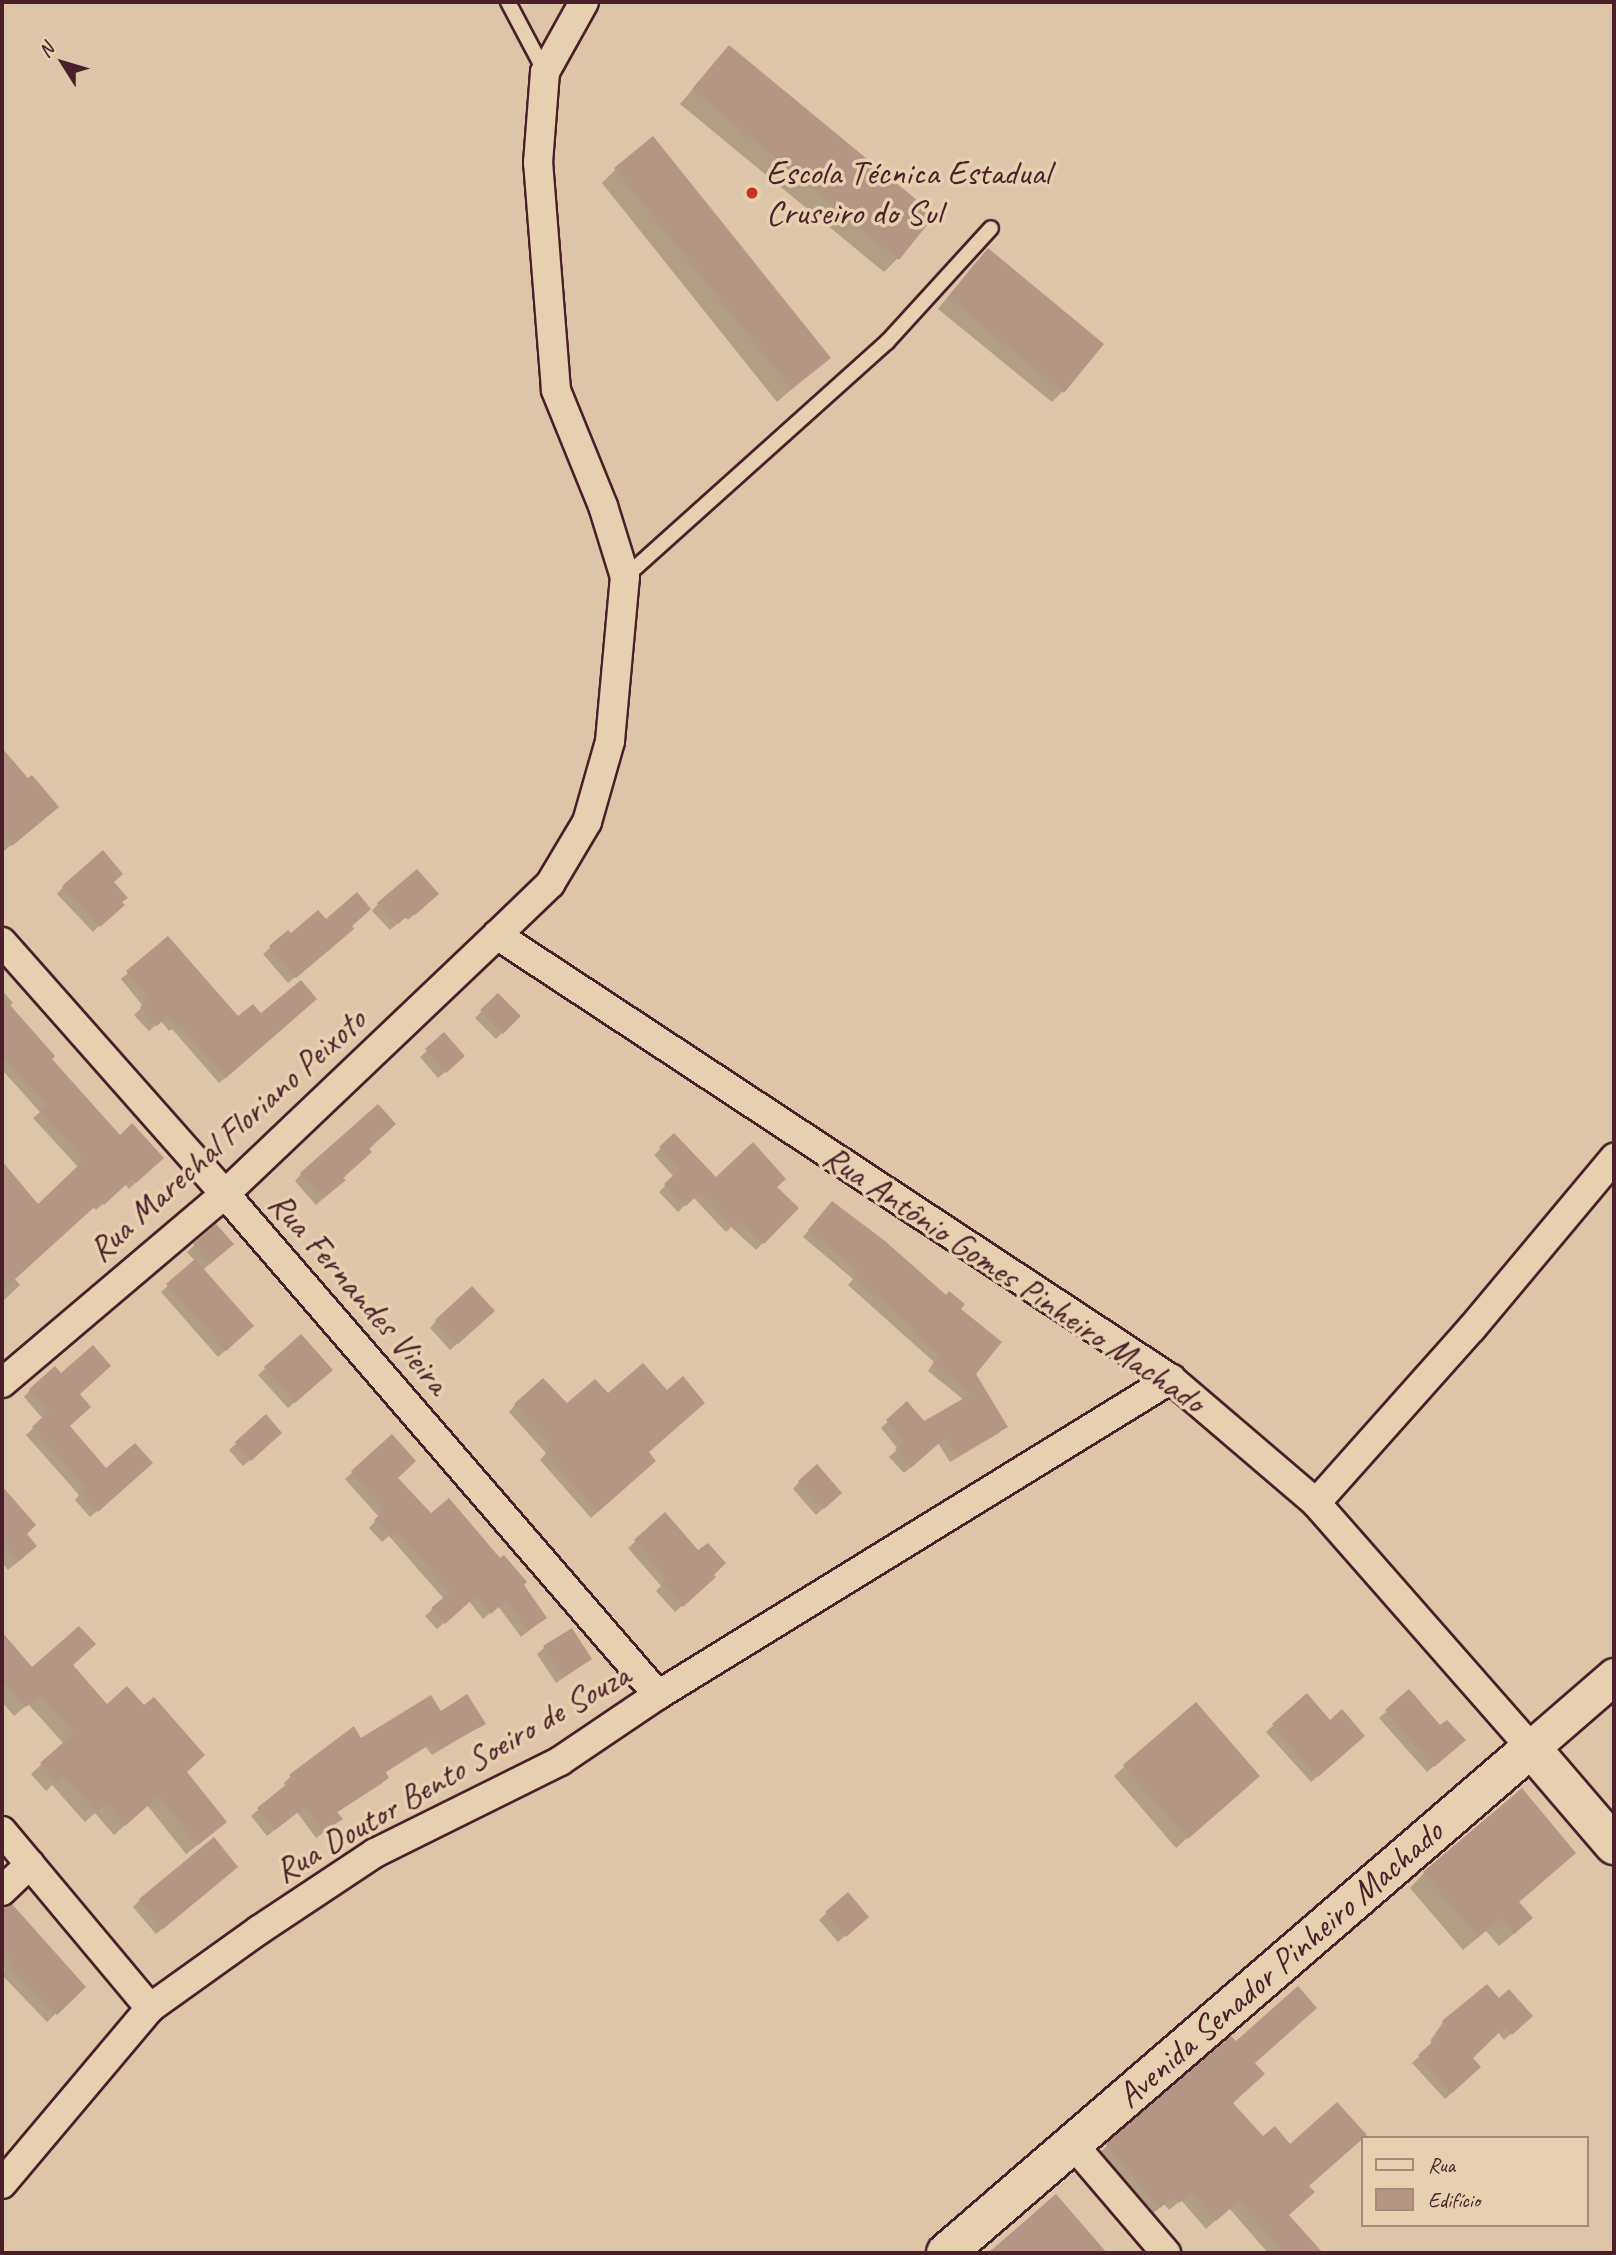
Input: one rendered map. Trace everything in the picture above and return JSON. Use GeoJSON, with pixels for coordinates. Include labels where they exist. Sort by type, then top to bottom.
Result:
{"type":"FeatureCollection","features":[{"type":"Feature","properties":{"kind":"main road","name":"Rua Antônio Gomes Pinheiro Machado"},"geometry":{"type":"LineString","coordinates":[[1531,1748],[1614,1845]]}},
{"type":"Feature","properties":{"kind":"main road","name":"Avenida Senador Pinheiro Machado"},"geometry":{"type":"LineString","coordinates":[[946,2253],[1531,1748]]}},
{"type":"Feature","properties":{"kind":"street"},"geometry":{"type":"LineString","coordinates":[[584,2],[545,72],[538,163],[556,390],[603,506],[625,577]]}},
{"type":"Feature","properties":{"kind":"street","name":"Rua Marechal Floriano Peixoto"},"geometry":{"type":"LineString","coordinates":[[2,1383],[225,1194],[550,884],[587,822],[610,741],[625,577]]}},
{"type":"Feature","properties":{"kind":"street","name":"Rua Antônio Gomes Pinheiro Machado"},"geometry":{"type":"LineString","coordinates":[[497,935],[1171,1379],[1316,1503],[1531,1748]]}},
{"type":"Feature","properties":{"kind":"street","name":"Rua Fernandes Vieira"},"geometry":{"type":"LineString","coordinates":[[2,942],[225,1194],[658,1695]]}},
{"type":"Feature","properties":{"kind":"street"},"geometry":{"type":"LineString","coordinates":[[1316,1503],[1472,1328],[1614,1158]]}},
{"type":"Feature","properties":{"kind":"street","name":"Rua Doutor Bento Soeiro de Souza"},"geometry":{"type":"LineString","coordinates":[[2,2184],[150,2008],[375,1853],[560,1760],[658,1695],[1171,1379]]}},
{"type":"Feature","properties":{"kind":"street","name":"Avenida Senador Pinheiro Machado"},"geometry":{"type":"LineString","coordinates":[[1531,1748],[1614,1676]]}},
{"type":"Feature","properties":{"kind":"street"},"geometry":{"type":"LineString","coordinates":[[2,1831],[150,2008]]}},
{"type":"Feature","properties":{"kind":"street"},"geometry":{"type":"LineString","coordinates":[[2,1891],[30,1864]]}},
{"type":"Feature","properties":{"kind":"street"},"geometry":{"type":"LineString","coordinates":[[1072,2143],[1166,2253]]}},
{"type":"Feature","properties":{"kind":"lane"},"geometry":{"type":"LineString","coordinates":[[508,2],[545,72]]}},
{"type":"Feature","properties":{"kind":"lane"},"geometry":{"type":"LineString","coordinates":[[625,577],[887,342],[991,228]]}},
{"type":"Feature","properties":{"kind":"building"},"geometry":{"type":"Polygon","coordinates":[[[729,45],[935,215],[899,260],[692,89],[729,45]]]}},
{"type":"Feature","properties":{"kind":"building"},"geometry":{"type":"Polygon","coordinates":[[[653,136],[831,358],[792,389],[614,168],[653,136]]]}},
{"type":"Feature","properties":{"kind":"building"},"geometry":{"type":"Polygon","coordinates":[[[988,248],[1104,344],[1064,393],[948,297],[988,248]]]}},
{"type":"Feature","properties":{"kind":"building"},"geometry":{"type":"Polygon","coordinates":[[[2,748],[28,778],[32,775],[59,807],[12,846],[2,834],[2,748]]]}},
{"type":"Feature","properties":{"kind":"building"},"geometry":{"type":"Polygon","coordinates":[[[103,850],[123,874],[114,882],[128,898],[122,902],[125,905],[100,927],[62,886],[103,850]]]}},
{"type":"Feature","properties":{"kind":"building"},"geometry":{"type":"Polygon","coordinates":[[[417,869],[439,894],[415,915],[412,912],[398,924],[377,903],[417,869]]]}},
{"type":"Feature","properties":{"kind":"building"},"geometry":{"type":"Polygon","coordinates":[[[357,892],[371,909],[352,926],[354,929],[296,978],[269,946],[288,930],[291,933],[318,910],[326,919],[357,892]]]}},
{"type":"Feature","properties":{"kind":"building"},"geometry":{"type":"Polygon","coordinates":[[[168,936],[238,1016],[253,1004],[261,1013],[301,980],[317,999],[226,1078],[179,1023],[177,1025],[168,1016],[157,1026],[140,1007],[149,998],[126,971],[168,936]]]}},
{"type":"Feature","properties":{"kind":"building"},"geometry":{"type":"Polygon","coordinates":[[[498,993],[521,1016],[503,1034],[480,1010],[498,993]]]}},
{"type":"Feature","properties":{"kind":"building"},"geometry":{"type":"Polygon","coordinates":[[[2,996],[55,1056],[52,1059],[120,1135],[132,1123],[164,1158],[136,1183],[132,1179],[104,1205],[101,1201],[2,1291],[2,1161],[38,1204],[84,1160],[39,1110],[46,1104],[2,1056],[2,996]]]}},
{"type":"Feature","properties":{"kind":"building"},"geometry":{"type":"Polygon","coordinates":[[[444,1032],[465,1056],[446,1073],[425,1049],[444,1032]]]}},
{"type":"Feature","properties":{"kind":"building"},"geometry":{"type":"Polygon","coordinates":[[[378,1104],[396,1124],[369,1149],[372,1152],[343,1178],[346,1180],[323,1199],[300,1173],[378,1104]]]}},
{"type":"Feature","properties":{"kind":"building"},"geometry":{"type":"Polygon","coordinates":[[[674,1133],[716,1177],[753,1142],[786,1179],[777,1187],[799,1208],[764,1244],[739,1222],[733,1227],[701,1192],[686,1206],[664,1184],[680,1169],[659,1147],[674,1133]]]}},
{"type":"Feature","properties":{"kind":"building"},"geometry":{"type":"Polygon","coordinates":[[[832,1201],[885,1241],[946,1295],[949,1291],[965,1304],[961,1309],[1002,1342],[976,1374],[1008,1427],[958,1456],[946,1437],[911,1468],[895,1449],[904,1441],[886,1420],[907,1401],[924,1421],[971,1394],[933,1363],[940,1355],[914,1334],[917,1331],[854,1277],[859,1271],[808,1230],[832,1201]]]}},
{"type":"Feature","properties":{"kind":"building"},"geometry":{"type":"Polygon","coordinates":[[[216,1224],[234,1244],[210,1264],[193,1244],[216,1224]]]}},
{"type":"Feature","properties":{"kind":"building"},"geometry":{"type":"Polygon","coordinates":[[[195,1259],[254,1326],[226,1351],[166,1284],[195,1259]]]}},
{"type":"Feature","properties":{"kind":"building"},"geometry":{"type":"Polygon","coordinates":[[[472,1286],[495,1311],[458,1344],[435,1320],[472,1286]]]}},
{"type":"Feature","properties":{"kind":"building"},"geometry":{"type":"Polygon","coordinates":[[[301,1334],[333,1370],[295,1403],[264,1367],[301,1334]]]}},
{"type":"Feature","properties":{"kind":"building"},"geometry":{"type":"Polygon","coordinates":[[[93,1345],[111,1366],[80,1394],[91,1407],[70,1426],[106,1468],[135,1443],[153,1463],[98,1512],[80,1492],[85,1487],[32,1427],[49,1411],[29,1389],[55,1366],[61,1373],[93,1345]]]}},
{"type":"Feature","properties":{"kind":"building"},"geometry":{"type":"Polygon","coordinates":[[[643,1363],[667,1390],[683,1376],[705,1403],[649,1452],[656,1461],[598,1512],[545,1452],[552,1446],[514,1404],[543,1378],[567,1403],[595,1379],[608,1393],[643,1363]]]}},
{"type":"Feature","properties":{"kind":"building"},"geometry":{"type":"Polygon","coordinates":[[[266,1414],[282,1433],[251,1461],[235,1442],[266,1414]]]}},
{"type":"Feature","properties":{"kind":"building"},"geometry":{"type":"Polygon","coordinates":[[[392,1434],[416,1461],[398,1478],[431,1513],[449,1498],[500,1558],[504,1555],[527,1582],[524,1585],[547,1618],[528,1631],[506,1600],[491,1614],[476,1596],[445,1624],[431,1608],[450,1592],[397,1531],[390,1537],[374,1520],[384,1510],[351,1471],[392,1434]]]}},
{"type":"Feature","properties":{"kind":"building"},"geometry":{"type":"Polygon","coordinates":[[[817,1464],[842,1493],[824,1509],[798,1481],[817,1464]]]}},
{"type":"Feature","properties":{"kind":"building"},"geometry":{"type":"Polygon","coordinates":[[[2,1486],[36,1525],[27,1534],[37,1546],[19,1561],[2,1542],[2,1486]]]}},
{"type":"Feature","properties":{"kind":"building"},"geometry":{"type":"Polygon","coordinates":[[[665,1512],[698,1550],[708,1543],[726,1563],[714,1575],[716,1577],[683,1607],[662,1583],[667,1578],[634,1540],[665,1512]]]}},
{"type":"Feature","properties":{"kind":"building"},"geometry":{"type":"Polygon","coordinates":[[[79,1626],[96,1644],[73,1665],[107,1704],[127,1686],[144,1705],[154,1697],[205,1755],[187,1772],[227,1822],[198,1845],[159,1796],[125,1826],[106,1804],[96,1812],[64,1776],[57,1782],[40,1763],[74,1733],[40,1695],[26,1707],[2,1680],[2,1632],[32,1667],[79,1626]]]}},
{"type":"Feature","properties":{"kind":"building"},"geometry":{"type":"Polygon","coordinates":[[[572,1628],[592,1659],[563,1678],[543,1646],[572,1628]]]}},
{"type":"Feature","properties":{"kind":"building"},"geometry":{"type":"Polygon","coordinates":[[[1409,1689],[1440,1725],[1447,1720],[1466,1740],[1434,1767],[1385,1710],[1409,1689]]]}},
{"type":"Feature","properties":{"kind":"building"},"geometry":{"type":"Polygon","coordinates":[[[1307,1693],[1330,1720],[1342,1709],[1365,1736],[1318,1777],[1272,1724],[1307,1693]]]}},
{"type":"Feature","properties":{"kind":"building"},"geometry":{"type":"Polygon","coordinates":[[[467,1694],[486,1724],[439,1749],[434,1741],[386,1772],[389,1778],[337,1812],[343,1819],[323,1832],[305,1807],[275,1830],[257,1808],[293,1779],[289,1775],[354,1726],[361,1738],[431,1695],[441,1711],[467,1694]]]}},
{"type":"Feature","properties":{"kind":"building"},"geometry":{"type":"Polygon","coordinates":[[[1196,1702],[1260,1776],[1188,1839],[1123,1765],[1196,1702]]]}},
{"type":"Feature","properties":{"kind":"building"},"geometry":{"type":"Polygon","coordinates":[[[1522,1788],[1576,1853],[1519,1902],[1533,1918],[1514,1934],[1501,1918],[1478,1937],[1423,1872],[1522,1788]]]}},
{"type":"Feature","properties":{"kind":"building"},"geometry":{"type":"Polygon","coordinates":[[[214,1837],[238,1867],[163,1929],[139,1899],[214,1837]]]}},
{"type":"Feature","properties":{"kind":"building"},"geometry":{"type":"Polygon","coordinates":[[[848,1892],[869,1917],[846,1937],[825,1912],[848,1892]]]}},
{"type":"Feature","properties":{"kind":"building"},"geometry":{"type":"Polygon","coordinates":[[[12,1904],[86,1987],[57,2015],[8,1965],[13,1961],[2,1949],[2,1907],[12,1904]]]}},
{"type":"Feature","properties":{"kind":"building"},"geometry":{"type":"Polygon","coordinates":[[[1487,1984],[1499,1998],[1509,1989],[1533,2016],[1512,2035],[1505,2027],[1473,2058],[1481,2067],[1452,2093],[1418,2055],[1439,2036],[1436,2033],[1445,2024],[1442,2021],[1487,1984]]]}},
{"type":"Feature","properties":{"kind":"building"},"geometry":{"type":"Polygon","coordinates":[[[1298,1986],[1317,2008],[1255,2063],[1265,2074],[1233,2103],[1263,2136],[1275,2126],[1290,2144],[1337,2102],[1367,2135],[1360,2136],[1360,2141],[1309,2186],[1315,2192],[1289,2215],[1323,2253],[1285,2253],[1239,2201],[1216,2221],[1191,2193],[1179,2203],[1174,2197],[1160,2208],[1105,2144],[1231,2036],[1236,2041],[1298,1986]]]}},
{"type":"Feature","properties":{"kind":"building"},"geometry":{"type":"Polygon","coordinates":[[[1056,2194],[1107,2253],[988,2253],[1056,2194]]]}},
{"type":"Feature","properties":{"kind":"place","name":"Escola Técnica Estadual Cruseiro do Sul"},"geometry":{"type":"Point","coordinates":[752,193]}}]}
